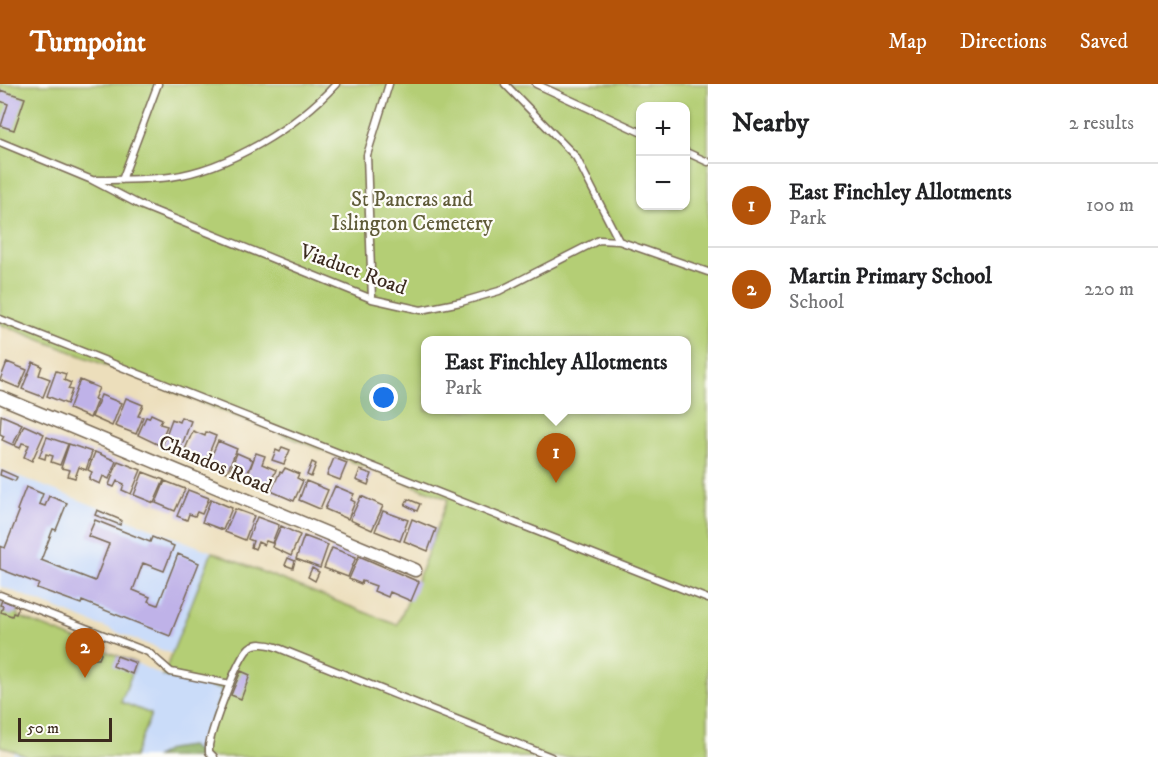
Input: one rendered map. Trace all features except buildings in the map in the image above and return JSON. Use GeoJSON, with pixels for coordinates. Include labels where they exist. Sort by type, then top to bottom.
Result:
{"type":"FeatureCollection","features":[{"type":"Feature","properties":{"kind":"street","name":"Chandos Road"},"geometry":{"type":"LineString","coordinates":[[0,397],[415,570]]}},
{"type":"Feature","properties":{"kind":"lane"},"geometry":{"type":"LineString","coordinates":[[122,180],[158,84]]}},
{"type":"Feature","properties":{"kind":"lane"},"geometry":{"type":"LineString","coordinates":[[92,180],[171,177],[197,171],[227,160],[258,145],[287,126],[308,111],[336,84]]}},
{"type":"Feature","properties":{"kind":"lane"},"geometry":{"type":"LineString","coordinates":[[372,299],[367,155],[389,84]]}},
{"type":"Feature","properties":{"kind":"lane"},"geometry":{"type":"LineString","coordinates":[[505,84],[576,157],[619,241]]}},
{"type":"Feature","properties":{"kind":"lane"},"geometry":{"type":"LineString","coordinates":[[536,84],[636,130]]}},
{"type":"Feature","properties":{"kind":"lane","name":"Viaduct Road"},"geometry":{"type":"LineString","coordinates":[[0,142],[92,180],[140,205],[372,299],[422,310],[499,291],[599,240],[619,241],[708,272]]}},
{"type":"Feature","properties":{"kind":"lane"},"geometry":{"type":"LineString","coordinates":[[690,154],[708,162]]}},
{"type":"Feature","properties":{"kind":"lane"},"geometry":{"type":"LineString","coordinates":[[0,319],[708,599]]}},
{"type":"Feature","properties":{"kind":"lane"},"geometry":{"type":"LineString","coordinates":[[0,595],[148,652],[166,669],[230,684]]}},
{"type":"Feature","properties":{"kind":"lane"},"geometry":{"type":"LineString","coordinates":[[214,757],[209,752],[209,745],[230,684],[248,649],[258,644],[270,645],[551,757]]}},
{"type":"Feature","properties":{"kind":"shaded area"},"geometry":{"type":"Polygon","coordinates":[[[0,469],[212,552],[172,654],[0,586],[0,469]]]}},
{"type":"Feature","properties":{"kind":"shaded area"},"geometry":{"type":"Polygon","coordinates":[[[0,599],[20,606],[17,616],[163,676],[223,689],[197,757],[12,757],[14,752],[0,746],[0,599]]]}},
{"type":"Feature","properties":{"kind":"green space","name":"St Pancras and Islington Cemetery"},"geometry":{"type":"Polygon","coordinates":[[[0,84],[708,84],[708,757],[197,757],[223,690],[163,676],[212,552],[397,625],[419,576],[448,499],[0,324],[0,84]]]}},
{"type":"Feature","properties":{"kind":"green space"},"geometry":{"type":"Polygon","coordinates":[[[0,599],[20,606],[17,616],[136,663],[121,702],[151,714],[134,757],[29,757],[0,746],[0,599]]]}},
{"type":"Feature","properties":{"kind":"green space"},"geometry":{"type":"Polygon","coordinates":[[[190,746],[197,751],[196,757],[156,757],[169,749],[190,746]]]}},
{"type":"Feature","properties":{"kind":"place","name":"East Finchley Allotments"},"geometry":{"type":"Point","coordinates":[556,483]}},
{"type":"Feature","properties":{"kind":"place","name":"Martin Primary School"},"geometry":{"type":"Point","coordinates":[85,678]}}]}
